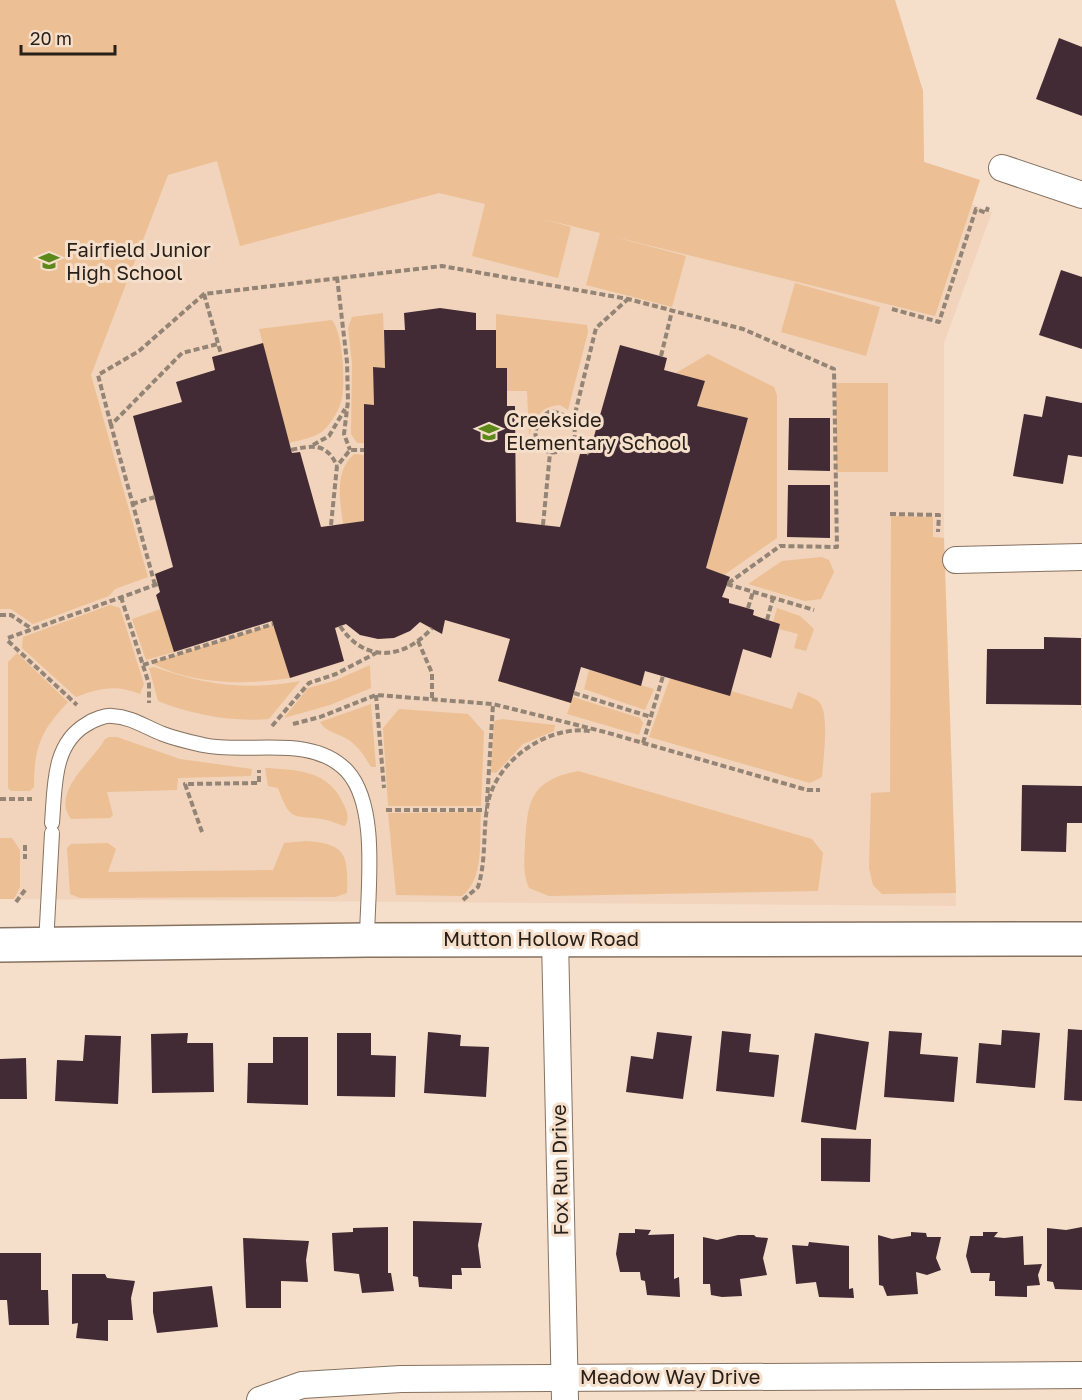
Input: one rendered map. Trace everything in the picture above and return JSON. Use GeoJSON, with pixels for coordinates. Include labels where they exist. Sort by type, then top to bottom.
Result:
{"type":"FeatureCollection","features":[{"type":"Feature","properties":{"kind":"street"},"geometry":{"type":"LineString","coordinates":[[1002,168],[1082,195]]}},
{"type":"Feature","properties":{"kind":"street"},"geometry":{"type":"LineString","coordinates":[[956,560],[1082,557]]}},
{"type":"Feature","properties":{"kind":"street","name":"Fox Run Drive"},"geometry":{"type":"LineString","coordinates":[[555,939],[565,1389]]}},
{"type":"Feature","properties":{"kind":"street","name":"Mutton Hollow Road"},"geometry":{"type":"LineString","coordinates":[[0,945],[367,940],[1082,939]]}},
{"type":"Feature","properties":{"kind":"street","name":"Meadow Way Drive"},"geometry":{"type":"LineString","coordinates":[[260,1400],[302,1385],[400,1379],[565,1389],[1082,1375]]}},
{"type":"Feature","properties":{"kind":"lane"},"geometry":{"type":"LineString","coordinates":[[46,945],[57,763],[70,739],[86,724],[109,715],[132,718],[164,734],[206,745],[258,750],[305,749],[330,757],[348,772],[364,802],[368,834],[367,940]]}},
{"type":"Feature","properties":{"kind":"path"},"geometry":{"type":"LineString","coordinates":[[892,309],[939,322],[976,209],[986,213],[988,207]]}},
{"type":"Feature","properties":{"kind":"path"},"geometry":{"type":"LineString","coordinates":[[68,712],[79,704],[8,640],[156,585],[98,375],[139,351],[204,294],[442,266],[628,299],[672,310],[743,329],[834,369],[837,547],[780,546],[727,584],[814,610]]}},
{"type":"Feature","properties":{"kind":"path"},"geometry":{"type":"LineString","coordinates":[[337,277],[347,362],[348,401],[344,434],[350,450]]}},
{"type":"Feature","properties":{"kind":"path"},"geometry":{"type":"LineString","coordinates":[[204,294],[221,354]]}},
{"type":"Feature","properties":{"kind":"path"},"geometry":{"type":"LineString","coordinates":[[573,423],[596,328],[628,299]]}},
{"type":"Feature","properties":{"kind":"path"},"geometry":{"type":"LineString","coordinates":[[661,356],[672,310]]}},
{"type":"Feature","properties":{"kind":"path"},"geometry":{"type":"LineString","coordinates":[[111,425],[182,352],[218,344]]}},
{"type":"Feature","properties":{"kind":"path"},"geometry":{"type":"LineString","coordinates":[[291,450],[313,445],[329,436],[348,401]]}},
{"type":"Feature","properties":{"kind":"path"},"geometry":{"type":"LineString","coordinates":[[550,411],[561,413],[573,423],[576,432],[574,441],[560,452],[550,453],[540,448],[536,440],[536,429],[541,417],[550,411]]}},
{"type":"Feature","properties":{"kind":"path"},"geometry":{"type":"LineString","coordinates":[[515,450],[536,440]]}},
{"type":"Feature","properties":{"kind":"path"},"geometry":{"type":"LineString","coordinates":[[574,441],[589,454]]}},
{"type":"Feature","properties":{"kind":"path"},"geometry":{"type":"LineString","coordinates":[[313,445],[328,452],[337,466]]}},
{"type":"Feature","properties":{"kind":"path"},"geometry":{"type":"LineString","coordinates":[[350,450],[364,450]]}},
{"type":"Feature","properties":{"kind":"path"},"geometry":{"type":"LineString","coordinates":[[332,525],[337,466],[350,450]]}},
{"type":"Feature","properties":{"kind":"path"},"geometry":{"type":"LineString","coordinates":[[543,525],[550,453]]}},
{"type":"Feature","properties":{"kind":"path"},"geometry":{"type":"LineString","coordinates":[[132,504],[155,497]]}},
{"type":"Feature","properties":{"kind":"path"},"geometry":{"type":"LineString","coordinates":[[890,514],[939,515],[938,532]]}},
{"type":"Feature","properties":{"kind":"path"},"geometry":{"type":"LineString","coordinates":[[748,608],[753,592]]}},
{"type":"Feature","properties":{"kind":"path"},"geometry":{"type":"LineString","coordinates":[[121,597],[149,684],[150,703]]}},
{"type":"Feature","properties":{"kind":"path"},"geometry":{"type":"LineString","coordinates":[[767,620],[773,598]]}},
{"type":"Feature","properties":{"kind":"path"},"geometry":{"type":"LineString","coordinates":[[0,615],[11,615],[33,629]]}},
{"type":"Feature","properties":{"kind":"path"},"geometry":{"type":"LineString","coordinates":[[143,665],[273,624]]}},
{"type":"Feature","properties":{"kind":"path"},"geometry":{"type":"LineString","coordinates":[[340,626],[348,639],[359,647],[376,653]]}},
{"type":"Feature","properties":{"kind":"path"},"geometry":{"type":"LineString","coordinates":[[432,628],[418,641],[402,650],[376,653],[336,674],[309,683],[269,727],[320,717],[376,695],[493,704],[605,732],[807,790],[820,790]]}},
{"type":"Feature","properties":{"kind":"path"},"geometry":{"type":"LineString","coordinates":[[418,641],[432,673],[432,700]]}},
{"type":"Feature","properties":{"kind":"path"},"geometry":{"type":"LineString","coordinates":[[643,743],[663,676]]}},
{"type":"Feature","properties":{"kind":"path"},"geometry":{"type":"LineString","coordinates":[[574,693],[651,717]]}},
{"type":"Feature","properties":{"kind":"path"},"geometry":{"type":"LineString","coordinates":[[376,695],[387,820]]}},
{"type":"Feature","properties":{"kind":"path"},"geometry":{"type":"LineString","coordinates":[[140,700],[158,707]]}},
{"type":"Feature","properties":{"kind":"path"},"geometry":{"type":"LineString","coordinates":[[463,900],[474,892],[481,878],[493,704]]}},
{"type":"Feature","properties":{"kind":"path"},"geometry":{"type":"LineString","coordinates":[[487,808],[495,784],[510,763],[526,747],[565,732],[605,732]]}},
{"type":"Feature","properties":{"kind":"path"},"geometry":{"type":"LineString","coordinates":[[202,832],[185,784],[259,783],[259,769]]}},
{"type":"Feature","properties":{"kind":"path"},"geometry":{"type":"LineString","coordinates":[[0,799],[29,799],[39,793]]}},
{"type":"Feature","properties":{"kind":"path"},"geometry":{"type":"LineString","coordinates":[[386,810],[487,808]]}},
{"type":"Feature","properties":{"kind":"shaded area","name":"Creekside Elementary School"},"geometry":{"type":"Polygon","coordinates":[[[0,0],[895,0],[923,91],[924,162],[980,180],[972,204],[992,212],[944,343],[944,597],[956,906],[0,899],[0,0]]]}},
{"type":"Feature","properties":{"kind":"shaded area"},"geometry":{"type":"Polygon","coordinates":[[[0,0],[895,0],[923,91],[924,162],[980,180],[935,316],[607,235],[686,256],[672,307],[586,285],[600,233],[543,219],[571,227],[558,278],[472,256],[485,204],[439,193],[240,246],[217,161],[168,175],[91,375],[148,577],[115,589],[109,596],[33,624],[11,609],[0,609],[0,0]]]}},
{"type":"Feature","properties":{"kind":"shaded area"},"geometry":{"type":"Polygon","coordinates":[[[795,283],[880,307],[866,356],[781,332],[795,283]]]}},
{"type":"Feature","properties":{"kind":"shaded area"},"geometry":{"type":"Polygon","coordinates":[[[383,313],[385,368],[373,367],[374,405],[364,404],[364,443],[357,443],[351,434],[352,364],[348,328],[352,317],[383,313]]]}},
{"type":"Feature","properties":{"kind":"shaded area"},"geometry":{"type":"Polygon","coordinates":[[[496,314],[587,325],[588,332],[568,410],[560,405],[543,410],[536,418],[529,435],[527,391],[507,391],[496,368],[496,314]]]}},
{"type":"Feature","properties":{"kind":"shaded area"},"geometry":{"type":"Polygon","coordinates":[[[332,320],[339,336],[342,360],[343,394],[340,406],[332,421],[321,432],[289,443],[259,329],[332,320]]]}},
{"type":"Feature","properties":{"kind":"shaded area"},"geometry":{"type":"Polygon","coordinates":[[[708,354],[774,387],[777,395],[777,538],[724,575],[706,568],[748,419],[697,406],[705,381],[676,373],[708,354]]]}},
{"type":"Feature","properties":{"kind":"shaded area"},"geometry":{"type":"Polygon","coordinates":[[[836,383],[888,383],[888,472],[836,472],[836,383]]]}},
{"type":"Feature","properties":{"kind":"shaded area"},"geometry":{"type":"Polygon","coordinates":[[[354,454],[364,455],[364,521],[343,524],[341,478],[343,469],[354,454]]]}},
{"type":"Feature","properties":{"kind":"shaded area"},"geometry":{"type":"Polygon","coordinates":[[[891,516],[933,517],[933,537],[944,538],[956,893],[882,894],[873,885],[869,868],[871,793],[890,792],[891,516]]]}},
{"type":"Feature","properties":{"kind":"shaded area"},"geometry":{"type":"Polygon","coordinates":[[[821,557],[829,560],[834,572],[821,599],[805,601],[748,584],[782,561],[821,557]]]}},
{"type":"Feature","properties":{"kind":"shaded area"},"geometry":{"type":"Polygon","coordinates":[[[110,605],[120,608],[144,684],[140,694],[108,688],[76,697],[22,648],[23,637],[110,605]]]}},
{"type":"Feature","properties":{"kind":"shaded area"},"geometry":{"type":"Polygon","coordinates":[[[777,608],[800,616],[814,629],[806,651],[794,648],[798,634],[779,629],[780,624],[773,622],[777,608]]]}},
{"type":"Feature","properties":{"kind":"shaded area"},"geometry":{"type":"Polygon","coordinates":[[[161,609],[174,652],[146,660],[132,619],[161,609]]]}},
{"type":"Feature","properties":{"kind":"shaded area"},"geometry":{"type":"Polygon","coordinates":[[[273,624],[290,678],[255,682],[219,681],[184,676],[151,663],[273,624]]]}},
{"type":"Feature","properties":{"kind":"shaded area"},"geometry":{"type":"Polygon","coordinates":[[[17,653],[68,702],[51,722],[41,740],[34,773],[34,787],[30,791],[11,791],[8,788],[8,662],[17,653]]]}},
{"type":"Feature","properties":{"kind":"shaded area"},"geometry":{"type":"Polygon","coordinates":[[[370,665],[371,688],[330,705],[284,718],[308,688],[334,681],[370,665]]]}},
{"type":"Feature","properties":{"kind":"shaded area"},"geometry":{"type":"Polygon","coordinates":[[[154,667],[208,682],[243,686],[300,681],[269,719],[227,718],[199,714],[158,701],[149,668],[154,667]]]}},
{"type":"Feature","properties":{"kind":"shaded area"},"geometry":{"type":"Polygon","coordinates":[[[589,670],[654,689],[645,710],[584,689],[589,670]]]}},
{"type":"Feature","properties":{"kind":"shaded area"},"geometry":{"type":"Polygon","coordinates":[[[670,678],[731,691],[792,709],[798,692],[817,700],[822,708],[825,726],[822,777],[810,783],[649,737],[670,678]]]}},
{"type":"Feature","properties":{"kind":"shaded area"},"geometry":{"type":"Polygon","coordinates":[[[573,697],[640,718],[643,723],[639,735],[567,714],[573,697]]]}},
{"type":"Feature","properties":{"kind":"shaded area"},"geometry":{"type":"Polygon","coordinates":[[[371,704],[376,767],[371,767],[353,743],[329,731],[320,722],[371,704]]]}},
{"type":"Feature","properties":{"kind":"shaded area"},"geometry":{"type":"Polygon","coordinates":[[[399,709],[468,714],[484,732],[481,806],[388,806],[383,728],[399,709]]]}},
{"type":"Feature","properties":{"kind":"shaded area"},"geometry":{"type":"Polygon","coordinates":[[[502,719],[555,725],[554,731],[523,744],[496,773],[491,772],[494,721],[502,719]]]}},
{"type":"Feature","properties":{"kind":"shaded area"},"geometry":{"type":"Polygon","coordinates":[[[117,737],[180,759],[252,769],[251,776],[178,778],[177,790],[107,792],[113,815],[110,818],[71,819],[66,809],[66,798],[70,787],[105,739],[117,737]]]}},
{"type":"Feature","properties":{"kind":"shaded area"},"geometry":{"type":"Polygon","coordinates":[[[265,768],[300,771],[329,784],[337,792],[346,809],[348,817],[345,826],[293,814],[286,806],[278,788],[268,786],[265,768]]]}},
{"type":"Feature","properties":{"kind":"shaded area"},"geometry":{"type":"Polygon","coordinates":[[[578,771],[812,839],[823,853],[818,891],[549,896],[529,888],[524,862],[528,818],[534,796],[549,781],[578,771]]]}},
{"type":"Feature","properties":{"kind":"shaded area"},"geometry":{"type":"Polygon","coordinates":[[[481,812],[478,869],[469,888],[462,896],[396,895],[388,813],[481,812]]]}},
{"type":"Feature","properties":{"kind":"shaded area"},"geometry":{"type":"Polygon","coordinates":[[[0,838],[12,838],[20,850],[20,887],[14,899],[0,899],[0,838]]]}},
{"type":"Feature","properties":{"kind":"shaded area"},"geometry":{"type":"Polygon","coordinates":[[[306,841],[330,845],[342,854],[347,869],[347,893],[335,897],[80,898],[70,894],[67,848],[71,844],[108,843],[116,849],[108,872],[273,870],[284,843],[306,841]]]}},
{"type":"Feature","properties":{"kind":"building"},"geometry":{"type":"Polygon","coordinates":[[[1059,38],[1082,47],[1082,116],[1036,99],[1059,38]]]}},
{"type":"Feature","properties":{"kind":"building"},"geometry":{"type":"Polygon","coordinates":[[[1061,270],[1082,277],[1082,349],[1039,335],[1061,270]]]}},
{"type":"Feature","properties":{"kind":"building","name":"Creekside Elementary School"},"geometry":{"type":"Polygon","coordinates":[[[440,308],[476,313],[476,330],[496,330],[496,368],[507,368],[507,406],[515,406],[516,522],[560,527],[580,454],[589,454],[620,345],[667,358],[664,370],[705,381],[697,406],[748,418],[706,568],[730,577],[722,597],[729,599],[729,603],[754,610],[753,615],[780,624],[771,658],[743,649],[730,696],[645,671],[641,686],[581,667],[571,703],[498,681],[510,639],[445,620],[442,634],[420,622],[410,631],[394,638],[378,639],[360,635],[346,624],[335,628],[344,661],[290,678],[272,621],[174,652],[156,595],[160,592],[155,574],[173,567],[133,416],[182,402],[176,382],[215,370],[212,357],[263,343],[292,453],[300,452],[321,527],[364,521],[364,404],[374,405],[373,367],[385,368],[384,330],[405,330],[404,313],[440,308]]]}},
{"type":"Feature","properties":{"kind":"building"},"geometry":{"type":"Polygon","coordinates":[[[1046,396],[1082,403],[1082,457],[1068,455],[1063,484],[1013,476],[1024,414],[1042,417],[1046,396]]]}},
{"type":"Feature","properties":{"kind":"building"},"geometry":{"type":"Polygon","coordinates":[[[789,418],[830,418],[830,471],[788,470],[789,418]]]}},
{"type":"Feature","properties":{"kind":"building"},"geometry":{"type":"Polygon","coordinates":[[[788,485],[830,485],[830,538],[787,537],[788,485]]]}},
{"type":"Feature","properties":{"kind":"building"},"geometry":{"type":"Polygon","coordinates":[[[1044,637],[1081,638],[1081,705],[986,704],[987,649],[1044,649],[1044,637]]]}},
{"type":"Feature","properties":{"kind":"building"},"geometry":{"type":"Polygon","coordinates":[[[1022,785],[1082,786],[1082,823],[1067,823],[1066,852],[1021,851],[1022,785]]]}},
{"type":"Feature","properties":{"kind":"building"},"geometry":{"type":"Polygon","coordinates":[[[1068,1029],[1082,1030],[1082,1101],[1064,1100],[1068,1029]]]}},
{"type":"Feature","properties":{"kind":"building"},"geometry":{"type":"Polygon","coordinates":[[[1002,1030],[1040,1033],[1035,1088],[976,1083],[979,1043],[1001,1045],[1002,1030]]]}},
{"type":"Feature","properties":{"kind":"building"},"geometry":{"type":"Polygon","coordinates":[[[722,1031],[751,1034],[749,1052],[779,1055],[774,1097],[716,1091],[722,1031]]]}},
{"type":"Feature","properties":{"kind":"building"},"geometry":{"type":"Polygon","coordinates":[[[889,1031],[922,1033],[920,1054],[958,1057],[954,1102],[884,1097],[889,1031]]]}},
{"type":"Feature","properties":{"kind":"building"},"geometry":{"type":"Polygon","coordinates":[[[428,1032],[461,1035],[460,1046],[489,1047],[486,1097],[424,1093],[428,1032]]]}},
{"type":"Feature","properties":{"kind":"building"},"geometry":{"type":"Polygon","coordinates":[[[657,1032],[692,1036],[683,1099],[626,1092],[631,1056],[653,1059],[657,1032]]]}},
{"type":"Feature","properties":{"kind":"building"},"geometry":{"type":"Polygon","coordinates":[[[188,1033],[187,1043],[213,1043],[214,1092],[152,1093],[151,1034],[188,1033]]]}},
{"type":"Feature","properties":{"kind":"building"},"geometry":{"type":"Polygon","coordinates":[[[337,1033],[371,1033],[371,1055],[396,1056],[395,1097],[337,1096],[337,1033]]]}},
{"type":"Feature","properties":{"kind":"building"},"geometry":{"type":"Polygon","coordinates":[[[815,1033],[869,1042],[856,1130],[801,1122],[815,1033]]]}},
{"type":"Feature","properties":{"kind":"building"},"geometry":{"type":"Polygon","coordinates":[[[85,1035],[121,1036],[118,1104],[55,1101],[57,1060],[83,1061],[85,1035]]]}},
{"type":"Feature","properties":{"kind":"building"},"geometry":{"type":"Polygon","coordinates":[[[273,1037],[308,1037],[308,1105],[247,1103],[248,1063],[273,1063],[273,1037]]]}},
{"type":"Feature","properties":{"kind":"building"},"geometry":{"type":"Polygon","coordinates":[[[26,1058],[27,1099],[0,1099],[0,1059],[26,1058]]]}},
{"type":"Feature","properties":{"kind":"building"},"geometry":{"type":"Polygon","coordinates":[[[821,1138],[871,1139],[870,1182],[821,1181],[821,1138]]]}},
{"type":"Feature","properties":{"kind":"building"},"geometry":{"type":"Polygon","coordinates":[[[413,1221],[482,1223],[478,1245],[481,1268],[461,1268],[462,1275],[452,1275],[452,1289],[419,1287],[418,1277],[413,1276],[413,1221]]]}},
{"type":"Feature","properties":{"kind":"building"},"geometry":{"type":"Polygon","coordinates":[[[388,1227],[388,1273],[391,1273],[394,1291],[362,1293],[359,1274],[334,1271],[332,1233],[353,1232],[353,1228],[388,1227]]]}},
{"type":"Feature","properties":{"kind":"building"},"geometry":{"type":"Polygon","coordinates":[[[1082,1227],[1082,1290],[1055,1289],[1053,1282],[1047,1281],[1047,1228],[1066,1230],[1082,1227]]]}},
{"type":"Feature","properties":{"kind":"building"},"geometry":{"type":"Polygon","coordinates":[[[635,1229],[651,1230],[648,1235],[674,1234],[674,1279],[679,1277],[680,1297],[647,1295],[645,1281],[641,1280],[640,1272],[620,1272],[616,1254],[619,1233],[635,1233],[635,1229]]]}},
{"type":"Feature","properties":{"kind":"building"},"geometry":{"type":"Polygon","coordinates":[[[911,1232],[926,1233],[927,1237],[941,1237],[936,1258],[941,1270],[927,1275],[916,1272],[918,1294],[887,1296],[883,1286],[879,1285],[878,1235],[892,1239],[911,1236],[911,1232]]]}},
{"type":"Feature","properties":{"kind":"building"},"geometry":{"type":"Polygon","coordinates":[[[983,1232],[998,1232],[994,1237],[1004,1238],[1023,1236],[1024,1265],[1042,1264],[1038,1275],[1040,1285],[1027,1286],[1027,1297],[995,1296],[995,1281],[989,1281],[990,1273],[971,1273],[966,1256],[970,1236],[983,1236],[983,1232]]]}},
{"type":"Feature","properties":{"kind":"building"},"geometry":{"type":"Polygon","coordinates":[[[738,1235],[768,1238],[763,1258],[767,1275],[740,1279],[742,1296],[711,1295],[710,1284],[703,1284],[703,1237],[717,1240],[738,1235]]]}},
{"type":"Feature","properties":{"kind":"building"},"geometry":{"type":"Polygon","coordinates":[[[243,1238],[309,1241],[306,1260],[308,1282],[281,1281],[281,1308],[246,1308],[243,1238]]]}},
{"type":"Feature","properties":{"kind":"building"},"geometry":{"type":"Polygon","coordinates":[[[809,1242],[849,1246],[849,1289],[853,1288],[854,1298],[819,1297],[816,1282],[796,1284],[792,1245],[808,1246],[809,1242]]]}},
{"type":"Feature","properties":{"kind":"building"},"geometry":{"type":"Polygon","coordinates":[[[0,1253],[41,1253],[41,1290],[48,1290],[49,1325],[9,1325],[7,1300],[0,1300],[0,1253]]]}},
{"type":"Feature","properties":{"kind":"building"},"geometry":{"type":"Polygon","coordinates":[[[72,1274],[105,1274],[107,1278],[135,1281],[131,1298],[133,1320],[108,1320],[108,1341],[76,1338],[78,1323],[72,1324],[72,1274]]]}},
{"type":"Feature","properties":{"kind":"building"},"geometry":{"type":"Polygon","coordinates":[[[212,1286],[218,1327],[157,1333],[153,1312],[153,1292],[212,1286]]]}},
{"type":"Feature","properties":{"kind":"place","name":"Fairfield Junior High School"},"geometry":{"type":"Point","coordinates":[49,261]}},
{"type":"Feature","properties":{"kind":"place","name":"Creekside Elementary School"},"geometry":{"type":"Point","coordinates":[489,432]}}]}
